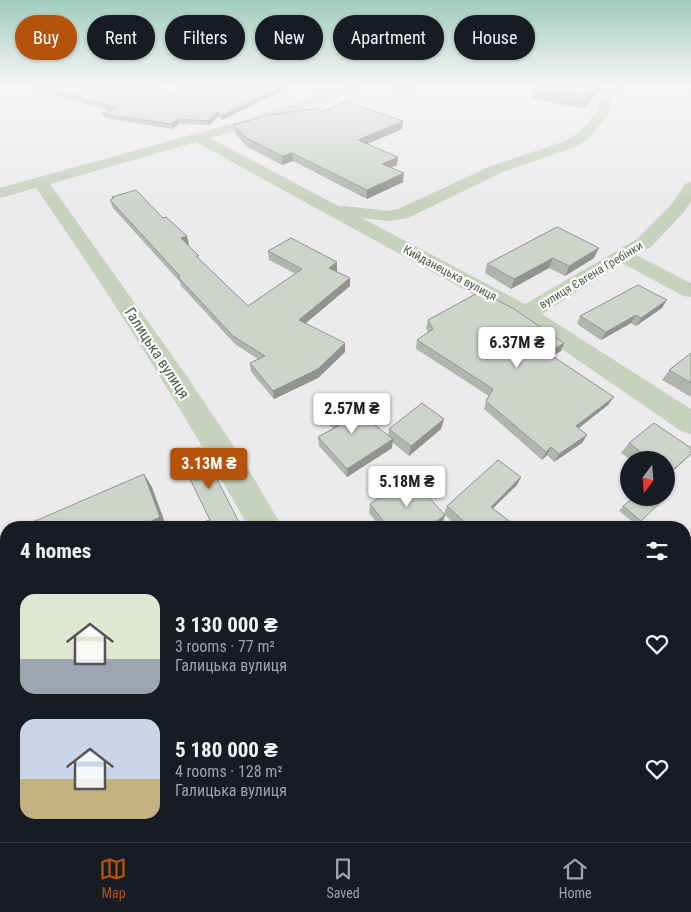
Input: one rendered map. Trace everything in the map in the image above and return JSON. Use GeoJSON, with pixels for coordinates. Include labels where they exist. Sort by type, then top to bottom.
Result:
{"type":"FeatureCollection","features":[{"type":"Feature","properties":{"kind":"street"},"geometry":{"type":"LineString","coordinates":[[0,193],[245,124]]}},
{"type":"Feature","properties":{"kind":"street"},"geometry":{"type":"LineString","coordinates":[[334,211],[388,216],[402,214],[497,169],[570,144],[586,134],[594,124]]}},
{"type":"Feature","properties":{"kind":"street","name":"Кийданецька вулиця"},"geometry":{"type":"LineString","coordinates":[[199,138],[526,314],[691,423]]}},
{"type":"Feature","properties":{"kind":"street","name":"Галицька вулиця"},"geometry":{"type":"LineString","coordinates":[[40,182],[95,259],[216,442],[262,521]]}},
{"type":"Feature","properties":{"kind":"street","name":"вулиця Євгена Гребінки"},"geometry":{"type":"LineString","coordinates":[[526,314],[621,255],[644,243],[678,208],[691,187]]}},
{"type":"Feature","properties":{"kind":"street"},"geometry":{"type":"LineString","coordinates":[[621,255],[691,291]]}},
{"type":"Feature","properties":{"kind":"building"},"geometry":{"type":"Polygon","coordinates":[[[395,124],[358,140],[398,157],[382,164],[404,173],[367,190],[292,153],[282,156],[245,137],[233,125],[395,124]]]}},
{"type":"Feature","properties":{"kind":"building"},"geometry":{"type":"Polygon","coordinates":[[[136,190],[163,218],[166,217],[187,236],[181,238],[199,256],[196,256],[248,306],[302,269],[268,251],[291,238],[337,262],[329,268],[350,278],[299,320],[345,343],[318,369],[273,391],[250,363],[265,356],[233,336],[110,200],[114,198],[112,197],[136,190]]]}},
{"type":"Feature","properties":{"kind":"building"},"geometry":{"type":"Polygon","coordinates":[[[557,227],[599,248],[569,266],[553,258],[514,279],[487,264],[557,227]]]}},
{"type":"Feature","properties":{"kind":"building"},"geometry":{"type":"Polygon","coordinates":[[[638,285],[667,300],[641,318],[636,315],[606,332],[580,316],[638,285]]]}},
{"type":"Feature","properties":{"kind":"building"},"geometry":{"type":"Polygon","coordinates":[[[481,291],[514,309],[564,343],[548,353],[614,397],[576,426],[587,435],[559,454],[551,447],[546,452],[486,401],[493,389],[417,340],[433,329],[428,320],[481,291]]]}},
{"type":"Feature","properties":{"kind":"building"},"geometry":{"type":"Polygon","coordinates":[[[691,353],[691,383],[669,370],[691,353]]]}},
{"type":"Feature","properties":{"kind":"building"},"geometry":{"type":"Polygon","coordinates":[[[339,398],[393,439],[347,469],[318,437],[340,425],[322,411],[339,398]]]}},
{"type":"Feature","properties":{"kind":"building"},"geometry":{"type":"Polygon","coordinates":[[[422,403],[444,419],[411,446],[389,429],[422,403]]]}},
{"type":"Feature","properties":{"kind":"building"},"geometry":{"type":"Polygon","coordinates":[[[654,423],[691,448],[691,454],[675,468],[675,451],[639,451],[629,443],[654,423]]]}},
{"type":"Feature","properties":{"kind":"building"},"geometry":{"type":"Polygon","coordinates":[[[201,448],[238,521],[206,521],[210,520],[176,450],[201,448]]]}},
{"type":"Feature","properties":{"kind":"building"},"geometry":{"type":"Polygon","coordinates":[[[498,460],[521,477],[491,507],[509,521],[463,521],[447,506],[498,460]]]}},
{"type":"Feature","properties":{"kind":"building"},"geometry":{"type":"Polygon","coordinates":[[[144,474],[160,517],[152,521],[35,521],[144,474]]]}},
{"type":"Feature","properties":{"kind":"building"},"geometry":{"type":"Polygon","coordinates":[[[411,478],[445,515],[437,521],[383,521],[370,504],[411,478]]]}},
{"type":"Feature","properties":{"kind":"building"},"geometry":{"type":"Polygon","coordinates":[[[623,506],[657,506],[641,521],[623,506]]]}}]}
